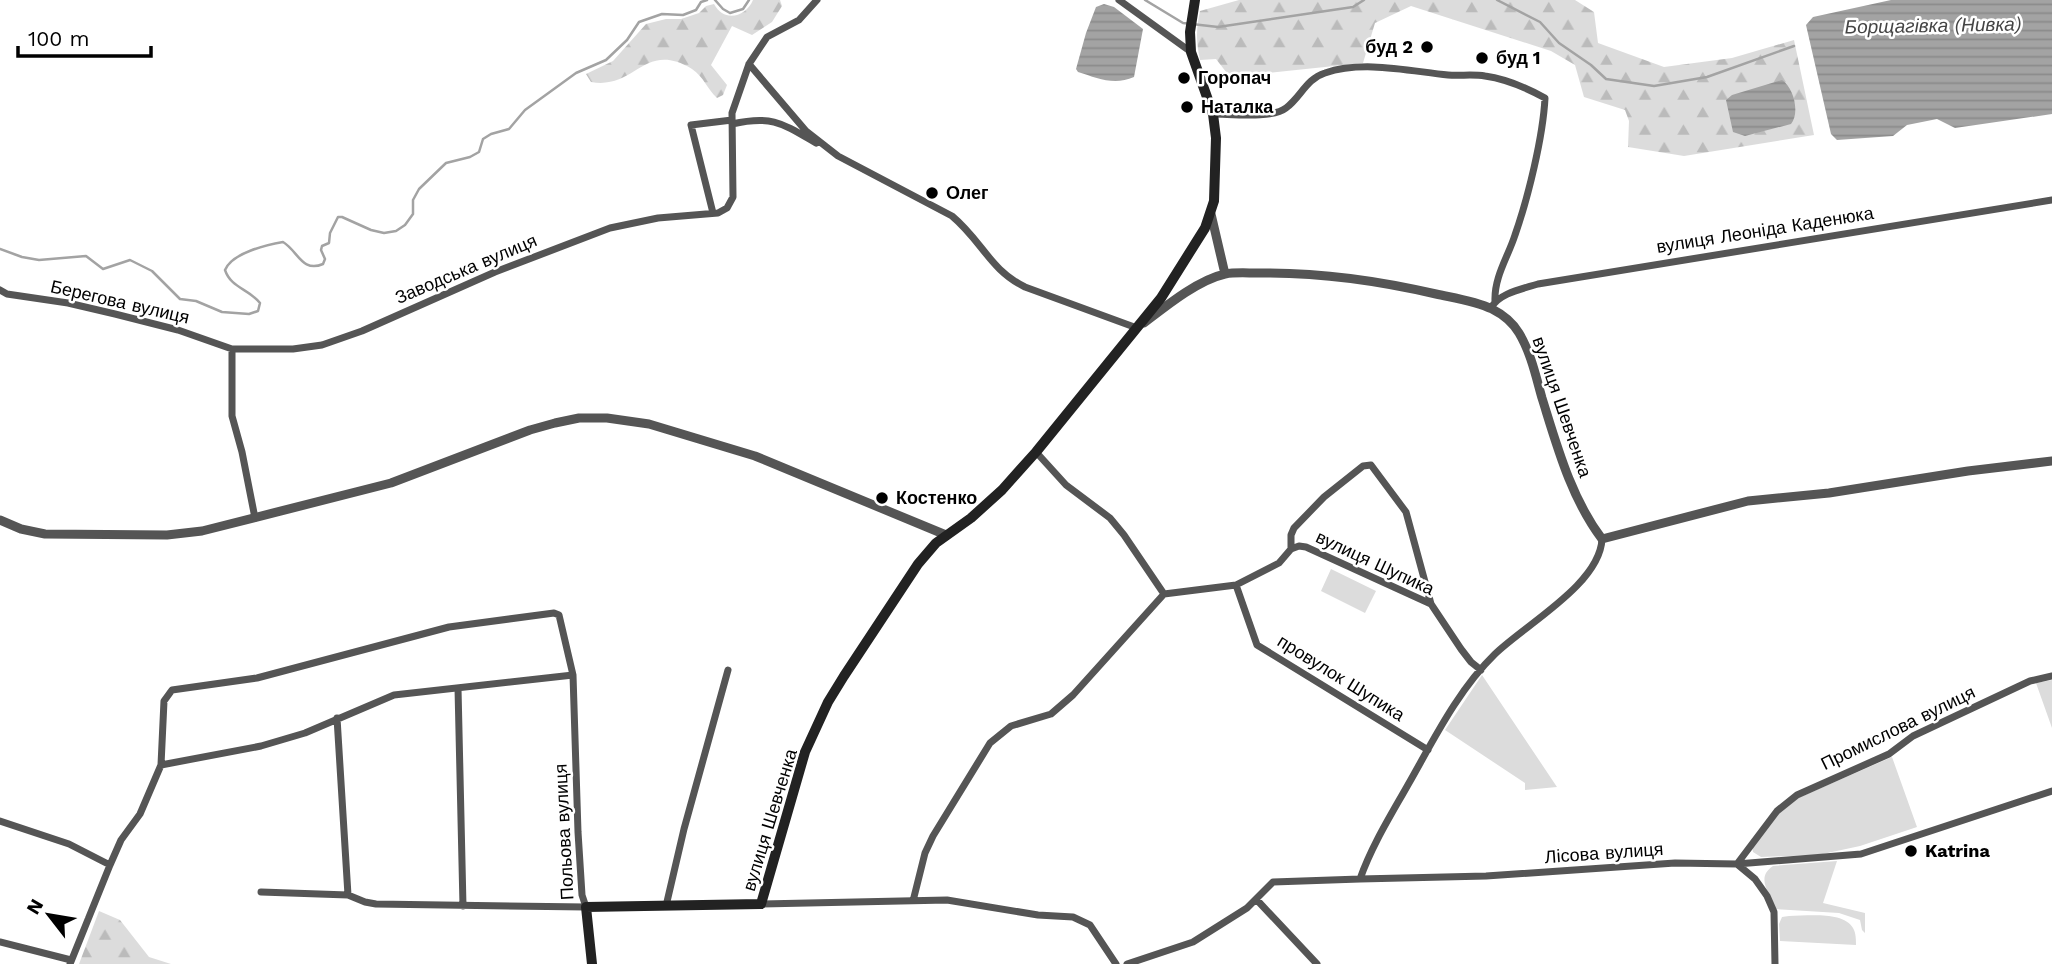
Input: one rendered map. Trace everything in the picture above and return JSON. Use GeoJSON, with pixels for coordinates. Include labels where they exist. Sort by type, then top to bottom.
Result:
{"type":"FeatureCollection","features":[{"type":"Feature","properties":{"kind":"main road","name":"вулиця Шевченка"},"geometry":{"type":"LineString","coordinates":[[761,904],[805,752],[828,702],[918,564],[946,535],[985,505],[1036,452],[1161,298],[1184,264],[1211,214],[1217,164],[1213,114],[1191,52],[1190,32],[1195,0]]}},
{"type":"Feature","properties":{"kind":"main road"},"geometry":{"type":"LineString","coordinates":[[592,964],[586,907],[761,904]]}},
{"type":"Feature","properties":{"kind":"street"},"geometry":{"type":"LineString","coordinates":[[817,0],[799,20],[767,37],[748,64],[732,113],[732,122],[733,197],[727,208],[713,214],[691,125],[732,122],[764,119],[777,122],[952,216],[966,228],[994,265],[1009,279],[1025,288],[1137,328]]}},
{"type":"Feature","properties":{"kind":"street"},"geometry":{"type":"LineString","coordinates":[[1119,0],[1191,52]]}},
{"type":"Feature","properties":{"kind":"street"},"geometry":{"type":"LineString","coordinates":[[748,64],[806,131],[838,156]]}},
{"type":"Feature","properties":{"kind":"street"},"geometry":{"type":"LineString","coordinates":[[1213,114],[1280,112],[1288,108],[1309,81],[1318,76],[1328,72],[1362,68],[1392,68],[1462,76],[1483,75],[1528,88],[1545,98],[1529,184],[1515,235],[1494,288],[1493,305]]}},
{"type":"Feature","properties":{"kind":"street","name":"вулиця Леоніда Каденюка"},"geometry":{"type":"LineString","coordinates":[[1493,305],[1514,291],[1538,284],[2052,200]]}},
{"type":"Feature","properties":{"kind":"street","name":"Заводська вулиця"},"geometry":{"type":"LineString","coordinates":[[232,349],[293,349],[322,345],[362,331],[495,272],[610,229],[658,218],[713,214]]}},
{"type":"Feature","properties":{"kind":"street","name":"вулиця Шевченка"},"geometry":{"type":"LineString","coordinates":[[1211,214],[1225,274]]}},
{"type":"Feature","properties":{"kind":"street","name":"вулиця Шевченка"},"geometry":{"type":"LineString","coordinates":[[1137,328],[1197,286],[1225,274],[1293,273],[1339,276],[1394,284],[1493,305],[1519,332],[1530,356],[1554,437],[1577,497],[1590,523],[1602,539]]}},
{"type":"Feature","properties":{"kind":"street","name":"Берегова вулиця"},"geometry":{"type":"LineString","coordinates":[[0,290],[7,294],[68,303],[128,317],[178,330],[232,349]]}},
{"type":"Feature","properties":{"kind":"street"},"geometry":{"type":"LineString","coordinates":[[232,349],[232,416],[255,518]]}},
{"type":"Feature","properties":{"kind":"street"},"geometry":{"type":"LineString","coordinates":[[0,520],[21,529],[45,534],[167,535],[202,531],[391,483],[555,423],[579,418],[609,418],[649,424],[755,456],[946,535]]}},
{"type":"Feature","properties":{"kind":"street"},"geometry":{"type":"LineString","coordinates":[[913,901],[925,853],[990,743],[1010,726],[1051,714],[1101,665],[1164,594],[1110,518],[1066,485],[1036,452]]}},
{"type":"Feature","properties":{"kind":"street"},"geometry":{"type":"LineString","coordinates":[[1360,879],[1376,841],[1448,715],[1495,654],[1553,607],[1588,574],[1597,561],[1602,539],[1748,501],[1841,491],[2052,461]]}},
{"type":"Feature","properties":{"kind":"street"},"geometry":{"type":"LineString","coordinates":[[1291,549],[1294,528],[1324,497],[1363,466],[1371,465],[1406,512],[1431,604]]}},
{"type":"Feature","properties":{"kind":"street","name":"вулиця Шупика"},"geometry":{"type":"LineString","coordinates":[[1164,594],[1236,584],[1279,563],[1291,549],[1306,547],[1431,604],[1461,649],[1481,670]]}},
{"type":"Feature","properties":{"kind":"street","name":"провулок Шупика"},"geometry":{"type":"LineString","coordinates":[[1236,584],[1257,645],[1428,750]]}},
{"type":"Feature","properties":{"kind":"street","name":"Польова вулиця"},"geometry":{"type":"LineString","coordinates":[[161,765],[163,711],[167,695],[177,688],[219,684],[300,668],[449,627],[554,613],[561,617],[573,675],[578,832],[582,895],[586,907],[376,904],[348,895],[261,891]]}},
{"type":"Feature","properties":{"kind":"street"},"geometry":{"type":"LineString","coordinates":[[666,906],[727,670]]}},
{"type":"Feature","properties":{"kind":"street"},"geometry":{"type":"LineString","coordinates":[[0,942],[71,962],[121,840],[140,814],[161,765],[261,746],[305,733],[394,695],[573,675]]}},
{"type":"Feature","properties":{"kind":"street","name":"Промислова вулиця"},"geometry":{"type":"LineString","coordinates":[[1737,864],[1777,811],[1797,795],[1889,754],[1913,736],[2030,681],[2052,676]]}},
{"type":"Feature","properties":{"kind":"street"},"geometry":{"type":"LineString","coordinates":[[458,688],[463,906]]}},
{"type":"Feature","properties":{"kind":"street"},"geometry":{"type":"LineString","coordinates":[[337,718],[348,895]]}},
{"type":"Feature","properties":{"kind":"street"},"geometry":{"type":"LineString","coordinates":[[1737,864],[1861,855],[2052,791]]}},
{"type":"Feature","properties":{"kind":"street"},"geometry":{"type":"LineString","coordinates":[[0,821],[69,844],[110,865]]}},
{"type":"Feature","properties":{"kind":"street","name":"Лісова вулиця"},"geometry":{"type":"LineString","coordinates":[[1127,964],[1193,942],[1233,918],[1273,882],[1486,876],[1675,863],[1737,864]]}},
{"type":"Feature","properties":{"kind":"street"},"geometry":{"type":"LineString","coordinates":[[1737,864],[1755,879],[1774,912],[1775,964]]}},
{"type":"Feature","properties":{"kind":"street"},"geometry":{"type":"LineString","coordinates":[[1256,899],[1317,964]]}},
{"type":"Feature","properties":{"kind":"street","name":"вулиця Шевченка"},"geometry":{"type":"LineString","coordinates":[[761,904],[962,901],[1038,915],[1080,919],[1090,925],[1116,964]]}},
{"type":"Feature","properties":{"kind":"green space"},"geometry":{"type":"Polygon","coordinates":[[[753,0],[780,0],[782,6],[772,22],[752,35],[732,26],[711,65],[727,85],[723,95],[717,98],[696,72],[676,62],[651,62],[606,83],[591,82],[586,74],[613,61],[646,24],[666,19],[681,19],[714,4],[723,14],[735,16],[750,6],[753,0]]]}},
{"type":"Feature","properties":{"kind":"green space"},"geometry":{"type":"Polygon","coordinates":[[[1239,0],[1575,0],[1594,12],[1598,43],[1664,67],[1732,58],[1794,40],[1814,135],[1684,156],[1628,147],[1629,121],[1625,110],[1584,97],[1575,65],[1551,51],[1411,6],[1375,23],[1363,63],[1230,77],[1216,59],[1200,60],[1198,23],[1200,11],[1239,0]]]}},
{"type":"Feature","properties":{"kind":"green space"},"geometry":{"type":"Polygon","coordinates":[[[1331,569],[1376,591],[1365,613],[1321,591],[1331,569]]]}},
{"type":"Feature","properties":{"kind":"green space"},"geometry":{"type":"Polygon","coordinates":[[[1482,675],[1557,787],[1525,790],[1525,783],[1445,730],[1482,675]]]}},
{"type":"Feature","properties":{"kind":"green space"},"geometry":{"type":"Polygon","coordinates":[[[2052,680],[2052,728],[2036,683],[2052,680]]]}},
{"type":"Feature","properties":{"kind":"green space"},"geometry":{"type":"Polygon","coordinates":[[[1892,757],[1917,827],[1860,846],[1818,855],[1761,857],[1753,852],[1752,847],[1789,802],[1892,757]]]}},
{"type":"Feature","properties":{"kind":"green space"},"geometry":{"type":"Polygon","coordinates":[[[1837,861],[1823,903],[1865,913],[1865,933],[1860,920],[1839,913],[1776,909],[1764,881],[1773,866],[1837,861]]]}},
{"type":"Feature","properties":{"kind":"green space"},"geometry":{"type":"Polygon","coordinates":[[[99,911],[120,920],[149,957],[171,964],[79,964],[99,911]]]}},
{"type":"Feature","properties":{"kind":"green space"},"geometry":{"type":"Polygon","coordinates":[[[1782,917],[1841,919],[1853,928],[1856,945],[1780,941],[1779,924],[1782,917]]]}},
{"type":"Feature","properties":{"kind":"water"},"geometry":{"type":"Polygon","coordinates":[[[1891,0],[2052,0],[2052,114],[1955,128],[1937,119],[1907,125],[1893,136],[1837,140],[1831,134],[1806,25],[1813,17],[1891,0]]]}},
{"type":"Feature","properties":{"kind":"water"},"geometry":{"type":"Polygon","coordinates":[[[1104,4],[1114,7],[1143,29],[1134,77],[1127,80],[1106,80],[1078,72],[1076,69],[1096,7],[1104,4]]]}},
{"type":"Feature","properties":{"kind":"water"},"geometry":{"type":"Polygon","coordinates":[[[1782,80],[1790,89],[1794,101],[1795,114],[1791,124],[1745,136],[1733,132],[1726,100],[1732,95],[1782,80]]]}},
{"type":"Feature","properties":{"kind":"waterway","name":"Борщагівка (Нивка)"},"geometry":{"type":"LineString","coordinates":[[0,249],[39,260],[86,256],[103,269],[130,260],[152,271],[180,299],[196,301],[222,312],[249,314],[258,311],[260,303],[231,281],[225,270],[242,254],[283,242],[305,263],[316,266],[323,264],[325,259],[322,246],[329,243],[330,233],[338,217],[371,230],[384,233],[396,231],[405,225],[413,214],[413,200],[419,189],[446,163],[479,152],[483,139],[509,129],[525,110],[576,73],[606,60],[627,40],[639,22],[662,14],[683,15],[696,10],[701,2],[707,0]]}},
{"type":"Feature","properties":{"kind":"waterway","name":"Борщагівка (Нивка)"},"geometry":{"type":"LineString","coordinates":[[715,0],[730,13],[743,9],[749,0]]}},
{"type":"Feature","properties":{"kind":"waterway","name":"Борщагівка (Нивка)"},"geometry":{"type":"LineString","coordinates":[[1145,0],[1183,23],[1218,27],[1353,7],[1364,0]]}},
{"type":"Feature","properties":{"kind":"waterway","name":"Борщагівка (Нивка)"},"geometry":{"type":"LineString","coordinates":[[1497,0],[1540,22],[1559,43],[1606,79],[1654,86],[1707,77],[1794,46]]}},
{"type":"Feature","properties":{"kind":"place","name":"буд 2"},"geometry":{"type":"Point","coordinates":[1427,47]}},
{"type":"Feature","properties":{"kind":"place","name":"буд 1"},"geometry":{"type":"Point","coordinates":[1482,58]}},
{"type":"Feature","properties":{"kind":"place","name":"Горопач"},"geometry":{"type":"Point","coordinates":[1184,78]}},
{"type":"Feature","properties":{"kind":"place","name":"Наталка"},"geometry":{"type":"Point","coordinates":[1187,107]}},
{"type":"Feature","properties":{"kind":"place","name":"Олег"},"geometry":{"type":"Point","coordinates":[932,193]}},
{"type":"Feature","properties":{"kind":"place","name":"Костенко"},"geometry":{"type":"Point","coordinates":[882,498]}},
{"type":"Feature","properties":{"kind":"place","name":"Katrina"},"geometry":{"type":"Point","coordinates":[1911,851]}}]}
